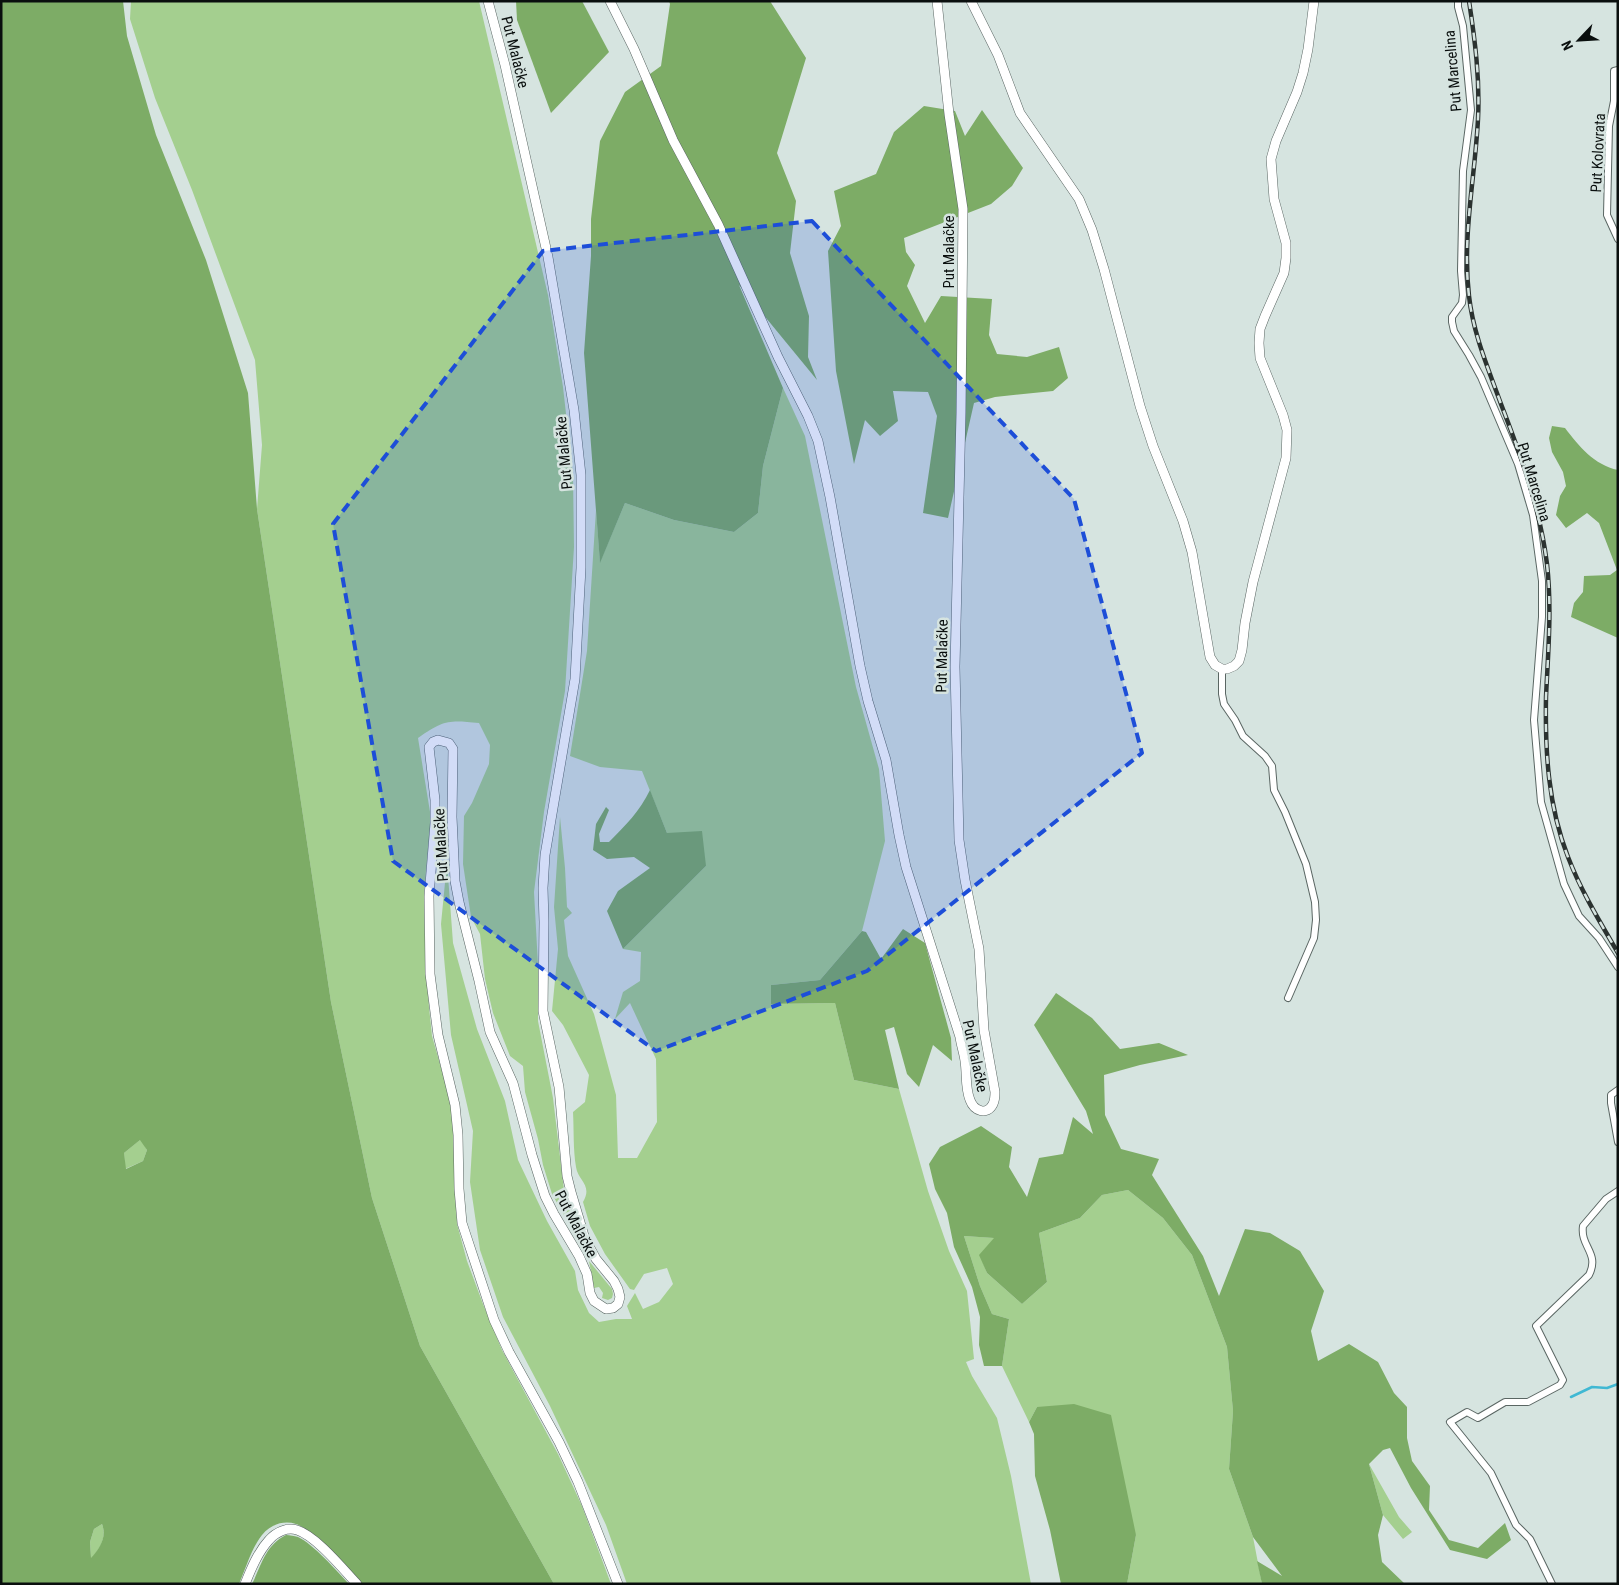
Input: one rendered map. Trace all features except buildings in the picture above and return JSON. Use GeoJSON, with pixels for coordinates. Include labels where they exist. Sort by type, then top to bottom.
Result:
{"type":"FeatureCollection","features":[{"type":"Feature","properties":{"kind":"main road","name":"Put Malačke"},"geometry":{"type":"LineString","coordinates":[[488,1],[505,65],[548,257],[571,391],[580,466],[581,568],[575,679],[545,855],[543,888],[544,1011],[558,1087],[567,1176],[585,1239],[596,1259],[618,1288],[620,1297],[618,1304],[613,1308],[606,1309],[594,1301],[590,1293],[587,1274],[579,1256],[545,1196],[532,1155],[514,1083],[490,1032],[455,881],[452,817],[453,748],[450,743],[438,740],[429,747],[435,800],[429,896],[430,974],[438,1035],[455,1105],[462,1223],[494,1320],[508,1352],[559,1442],[578,1482],[618,1584]]}},
{"type":"Feature","properties":{"kind":"main road","name":"Put Malačke"},"geometry":{"type":"LineString","coordinates":[[610,1],[634,49],[673,140],[718,224],[778,357],[808,416],[818,442],[860,666],[886,760],[906,868],[960,1037],[970,1100],[974,1107],[980,1111],[985,1111],[994,1103],[995,1092],[984,1030],[979,949],[959,840],[958,808],[955,667],[963,209],[949,114],[937,1]]}},
{"type":"Feature","properties":{"kind":"main road"},"geometry":{"type":"LineString","coordinates":[[971,1],[998,55],[1020,113],[1079,199],[1092,230],[1145,422],[1183,521],[1192,552],[1210,657],[1215,665],[1228,669],[1239,661],[1253,582],[1286,458],[1287,430],[1284,415],[1260,358],[1259,343],[1262,322],[1284,273],[1286,258],[1286,243],[1274,199],[1271,159],[1276,141],[1303,73],[1314,1]]}},
{"type":"Feature","properties":{"kind":"main road"},"geometry":{"type":"LineString","coordinates":[[245,1584],[250,1571],[269,1540],[276,1534],[290,1529],[298,1530],[312,1539],[357,1584]]}},
{"type":"Feature","properties":{"kind":"street","name":"Put Marcelina"},"geometry":{"type":"LineString","coordinates":[[1458,1],[1463,26],[1470,110],[1463,171],[1461,263],[1463,296],[1462,302],[1452,317],[1452,322],[1454,331],[1481,377],[1518,464],[1533,515],[1542,581],[1542,617],[1534,720],[1541,802],[1564,884],[1579,916],[1599,938],[1618,967]]}},
{"type":"Feature","properties":{"kind":"street","name":"Put Kolovrata"},"geometry":{"type":"LineString","coordinates":[[1618,70],[1614,71],[1614,100],[1609,126],[1607,215],[1618,239]]}},
{"type":"Feature","properties":{"kind":"street"},"geometry":{"type":"LineString","coordinates":[[1222,668],[1224,704],[1243,736],[1265,756],[1272,766],[1274,790],[1306,864],[1315,902],[1314,938],[1288,998]]}},
{"type":"Feature","properties":{"kind":"street"},"geometry":{"type":"LineString","coordinates":[[1618,1090],[1611,1095],[1618,1142]]}},
{"type":"Feature","properties":{"kind":"street"},"geometry":{"type":"LineString","coordinates":[[1552,1584],[1530,1539],[1516,1525],[1491,1472],[1450,1422],[1467,1412],[1478,1418],[1505,1402],[1528,1402],[1560,1385],[1563,1380],[1536,1326],[1589,1275],[1594,1266],[1584,1239],[1583,1226],[1606,1199],[1618,1191]]}},
{"type":"Feature","properties":{"kind":"highlighted area"},"geometry":{"type":"Polygon","coordinates":[[[812,221],[1074,499],[1142,753],[867,971],[656,1051],[393,861],[333,524],[543,251],[812,221]]]}},
{"type":"Feature","properties":{"kind":"green space"},"geometry":{"type":"Polygon","coordinates":[[[1,1],[123,1],[127,36],[156,135],[206,260],[248,393],[257,509],[331,1002],[372,1198],[420,1346],[554,1584],[360,1584],[312,1534],[296,1524],[282,1523],[265,1531],[258,1540],[239,1584],[1,1584],[1,1]],[[140,1140],[124,1153],[126,1169],[143,1161],[147,1150],[140,1140]],[[102,1524],[94,1529],[90,1542],[91,1558],[102,1542],[104,1533],[102,1524]]]}},
{"type":"Feature","properties":{"kind":"green space"},"geometry":{"type":"Polygon","coordinates":[[[131,1],[479,1],[548,295],[563,387],[573,476],[574,547],[565,691],[544,812],[534,892],[538,965],[538,1021],[553,1098],[564,1190],[580,1243],[552,1194],[525,1092],[523,1066],[510,1056],[493,1013],[485,979],[480,934],[471,917],[463,864],[464,816],[472,803],[489,764],[490,745],[479,723],[447,723],[434,728],[418,738],[431,818],[424,892],[429,1007],[432,1036],[452,1106],[457,1224],[467,1261],[502,1350],[558,1454],[582,1506],[611,1584],[554,1584],[420,1346],[372,1198],[331,1002],[257,509],[262,445],[255,360],[192,190],[155,98],[130,19],[131,1]]]}},
{"type":"Feature","properties":{"kind":"green space"},"geometry":{"type":"Polygon","coordinates":[[[516,1],[582,1],[609,52],[551,113],[517,20],[516,1]]]}},
{"type":"Feature","properties":{"kind":"green space"},"geometry":{"type":"Polygon","coordinates":[[[669,1],[770,1],[806,58],[777,153],[796,201],[790,253],[809,316],[808,357],[817,380],[739,285],[783,388],[763,466],[758,513],[734,532],[674,520],[625,503],[600,563],[584,353],[591,256],[591,219],[600,141],[625,92],[661,66],[669,1]]]}},
{"type":"Feature","properties":{"kind":"green space"},"geometry":{"type":"Polygon","coordinates":[[[924,106],[955,111],[965,136],[982,110],[1023,168],[1012,186],[991,204],[904,238],[906,252],[915,265],[907,286],[925,323],[941,296],[992,299],[989,335],[997,354],[1027,357],[1059,347],[1068,378],[1053,391],[995,397],[974,403],[948,518],[923,513],[937,416],[928,392],[893,391],[898,421],[880,436],[865,420],[854,464],[836,371],[828,251],[841,226],[834,191],[876,174],[894,132],[924,106]]]}},
{"type":"Feature","properties":{"kind":"green space"},"geometry":{"type":"Polygon","coordinates":[[[783,388],[805,436],[856,687],[879,769],[885,841],[862,931],[820,980],[771,985],[771,1004],[835,1003],[854,1080],[899,1089],[928,1191],[949,1251],[967,1291],[974,1359],[966,1362],[972,1376],[997,1418],[1011,1476],[1031,1584],[627,1584],[606,1525],[550,1406],[503,1317],[480,1250],[470,1182],[473,1131],[451,1035],[441,924],[447,862],[453,943],[477,1029],[505,1101],[518,1160],[547,1221],[575,1271],[578,1290],[589,1313],[599,1322],[632,1319],[627,1306],[635,1293],[643,1309],[659,1302],[673,1284],[667,1268],[644,1274],[634,1290],[630,1289],[605,1254],[590,1226],[583,1202],[586,1196],[586,1187],[576,1167],[573,1112],[585,1102],[589,1075],[563,1025],[552,1011],[558,949],[554,907],[560,817],[567,907],[572,913],[564,920],[568,956],[594,1014],[616,1095],[618,1158],[637,1158],[657,1122],[656,1059],[630,1003],[615,1019],[623,992],[640,981],[641,952],[623,949],[706,866],[667,833],[642,771],[600,767],[570,756],[587,651],[596,510],[600,562],[625,503],[674,520],[734,532],[758,513],[763,466],[783,388]]]}},
{"type":"Feature","properties":{"kind":"green space"},"geometry":{"type":"Polygon","coordinates":[[[1552,426],[1565,428],[1594,459],[1618,470],[1618,638],[1571,617],[1574,603],[1583,592],[1584,576],[1610,575],[1617,570],[1599,523],[1587,513],[1566,528],[1556,515],[1560,496],[1566,486],[1563,472],[1552,452],[1549,438],[1552,426]]]}},
{"type":"Feature","properties":{"kind":"green space"},"geometry":{"type":"Polygon","coordinates":[[[650,790],[667,833],[702,831],[706,866],[623,949],[607,911],[618,891],[650,868],[634,857],[607,859],[593,850],[596,824],[606,807],[609,810],[599,834],[600,842],[609,842],[637,811],[650,790]]]}},
{"type":"Feature","properties":{"kind":"green space"},"geometry":{"type":"Polygon","coordinates":[[[903,929],[925,943],[951,1038],[952,1061],[933,1045],[919,1087],[907,1074],[894,1027],[885,1030],[899,1089],[854,1080],[835,1003],[771,1004],[771,985],[820,980],[862,931],[866,932],[881,959],[903,929]]]}},
{"type":"Feature","properties":{"kind":"green space"},"geometry":{"type":"Polygon","coordinates":[[[1056,993],[1092,1018],[1120,1049],[1159,1043],[1188,1055],[1104,1075],[1105,1115],[1121,1149],[1159,1159],[1152,1175],[1203,1256],[1219,1296],[1245,1229],[1270,1233],[1300,1251],[1324,1291],[1311,1331],[1318,1361],[1349,1344],[1378,1362],[1394,1393],[1407,1407],[1407,1438],[1412,1461],[1430,1486],[1429,1510],[1449,1540],[1478,1548],[1505,1523],[1511,1540],[1487,1559],[1450,1550],[1411,1488],[1390,1448],[1383,1450],[1369,1464],[1383,1515],[1378,1535],[1382,1562],[1405,1584],[1262,1584],[1257,1561],[1282,1576],[1253,1537],[1229,1469],[1233,1411],[1227,1347],[1192,1255],[1163,1218],[1128,1190],[1102,1195],[1080,1218],[1039,1233],[1047,1282],[1022,1304],[987,1273],[979,1255],[994,1238],[964,1236],[980,1286],[992,1314],[1009,1319],[1002,1366],[984,1366],[979,1345],[980,1317],[972,1287],[954,1247],[947,1213],[935,1189],[929,1164],[940,1147],[981,1126],[1012,1147],[1009,1167],[1027,1197],[1039,1158],[1063,1154],[1073,1117],[1093,1134],[1086,1111],[1034,1025],[1056,993]]]}},
{"type":"Feature","properties":{"kind":"green space"},"geometry":{"type":"Polygon","coordinates":[[[141,1139],[147,1150],[143,1161],[125,1169],[124,1153],[141,1139]]]}},
{"type":"Feature","properties":{"kind":"green space"},"geometry":{"type":"Polygon","coordinates":[[[1128,1190],[1163,1218],[1192,1255],[1227,1347],[1233,1411],[1229,1469],[1253,1537],[1262,1584],[1127,1584],[1136,1535],[1037,1407],[1029,1422],[1002,1366],[1009,1319],[992,1314],[980,1286],[964,1236],[995,1238],[980,1255],[987,1273],[1022,1304],[1047,1282],[1039,1233],[1080,1218],[1102,1195],[1128,1190]]]}},
{"type":"Feature","properties":{"kind":"green space"},"geometry":{"type":"Polygon","coordinates":[[[589,1261],[612,1289],[612,1298],[608,1300],[602,1298],[603,1293],[599,1287],[594,1288],[589,1261]]]}},
{"type":"Feature","properties":{"kind":"green space"},"geometry":{"type":"Polygon","coordinates":[[[1074,1404],[1111,1415],[1136,1535],[1127,1584],[1061,1584],[1050,1530],[1035,1476],[1034,1434],[1029,1422],[1037,1407],[1074,1404]]]}},
{"type":"Feature","properties":{"kind":"green space"},"geometry":{"type":"Polygon","coordinates":[[[1369,1464],[1399,1517],[1412,1532],[1403,1539],[1383,1515],[1369,1464]]]}},
{"type":"Feature","properties":{"kind":"green space"},"geometry":{"type":"Polygon","coordinates":[[[102,1524],[104,1534],[102,1543],[91,1559],[90,1542],[94,1529],[102,1524]]]}},
{"type":"Feature","properties":{"kind":"green space"},"geometry":{"type":"Polygon","coordinates":[[[286,1535],[304,1540],[325,1558],[349,1584],[252,1584],[273,1544],[286,1535]]]}},
{"type":"Feature","properties":{"kind":"waterway"},"geometry":{"type":"LineString","coordinates":[[1571,1397],[1592,1387],[1607,1388],[1618,1384]]}},
{"type":"Feature","properties":{"kind":"railway"},"geometry":{"type":"LineString","coordinates":[[1469,1],[1478,89],[1476,141],[1467,251],[1467,274],[1471,310],[1482,350],[1529,482],[1544,543],[1549,598],[1546,738],[1549,778],[1556,818],[1561,838],[1579,882],[1618,953]]}}]}
